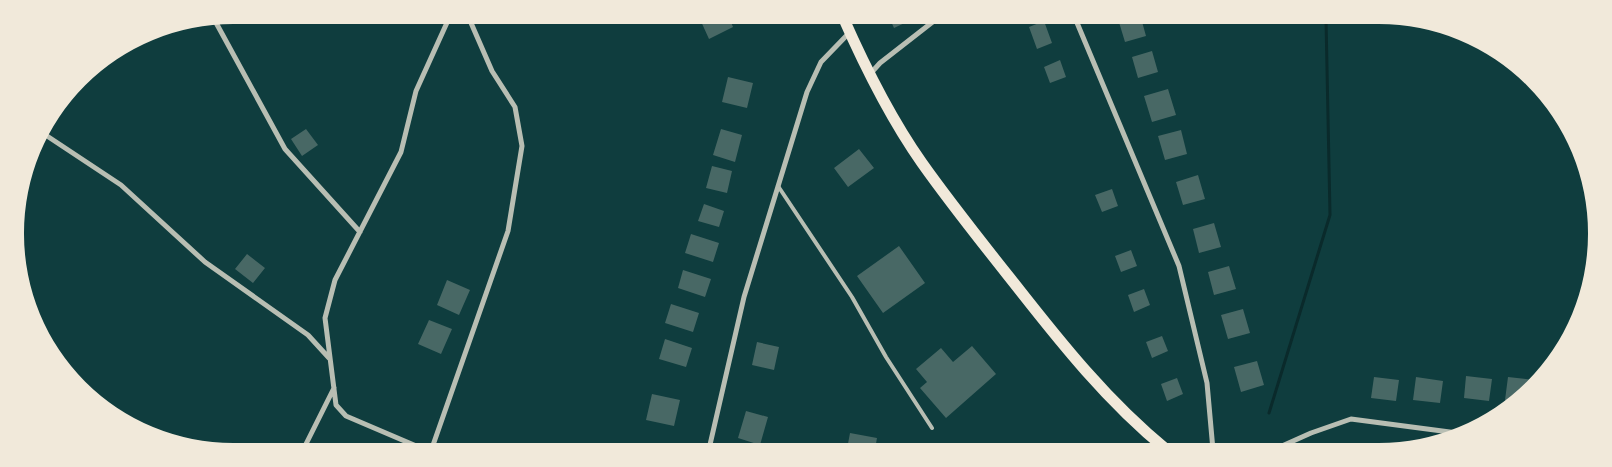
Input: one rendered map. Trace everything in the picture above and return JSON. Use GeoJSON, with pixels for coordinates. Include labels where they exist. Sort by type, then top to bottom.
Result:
{"type":"FeatureCollection","features":[{"type":"Feature","properties":{"kind":"main road"},"geometry":{"type":"LineString","coordinates":[[846,24],[871,74],[921,162],[1038,314],[1086,372],[1124,413],[1159,443]]}},
{"type":"Feature","properties":{"kind":"street"},"geometry":{"type":"LineString","coordinates":[[217,24],[285,149],[360,232]]}},
{"type":"Feature","properties":{"kind":"street"},"geometry":{"type":"LineString","coordinates":[[409,443],[346,416],[336,405],[325,318],[335,280],[401,152],[416,91],[446,24]]}},
{"type":"Feature","properties":{"kind":"street"},"geometry":{"type":"LineString","coordinates":[[434,443],[508,231],[522,146],[515,107],[492,71],[471,24]]}},
{"type":"Feature","properties":{"kind":"street"},"geometry":{"type":"LineString","coordinates":[[871,74],[880,63],[931,24]]}},
{"type":"Feature","properties":{"kind":"street"},"geometry":{"type":"LineString","coordinates":[[1078,24],[1179,266],[1207,383],[1212,443]]}},
{"type":"Feature","properties":{"kind":"street"},"geometry":{"type":"LineString","coordinates":[[710,443],[744,297],[807,92],[821,62],[850,32]]}},
{"type":"Feature","properties":{"kind":"street"},"geometry":{"type":"LineString","coordinates":[[48,136],[120,185],[206,262],[308,335],[329,358]]}},
{"type":"Feature","properties":{"kind":"street"},"geometry":{"type":"LineString","coordinates":[[306,443],[334,388]]}},
{"type":"Feature","properties":{"kind":"street"},"geometry":{"type":"LineString","coordinates":[[1289,443],[1351,419],[1447,432]]}},
{"type":"Feature","properties":{"kind":"lane"},"geometry":{"type":"LineString","coordinates":[[778,186],[852,297],[886,357],[932,428]]}},
{"type":"Feature","properties":{"kind":"building"},"geometry":{"type":"Polygon","coordinates":[[[702,24],[732,24],[733,27],[709,39],[702,24]]]}},
{"type":"Feature","properties":{"kind":"building"},"geometry":{"type":"Polygon","coordinates":[[[892,24],[902,24],[894,28],[892,24]]]}},
{"type":"Feature","properties":{"kind":"building"},"geometry":{"type":"Polygon","coordinates":[[[1036,24],[1045,24],[1052,43],[1037,49],[1029,27],[1036,24]]]}},
{"type":"Feature","properties":{"kind":"building"},"geometry":{"type":"Polygon","coordinates":[[[1120,24],[1143,24],[1146,36],[1125,42],[1120,24]]]}},
{"type":"Feature","properties":{"kind":"building"},"geometry":{"type":"Polygon","coordinates":[[[1152,51],[1158,72],[1138,78],[1132,57],[1152,51]]]}},
{"type":"Feature","properties":{"kind":"building"},"geometry":{"type":"Polygon","coordinates":[[[1060,60],[1066,77],[1050,83],[1044,67],[1060,60]]]}},
{"type":"Feature","properties":{"kind":"building"},"geometry":{"type":"Polygon","coordinates":[[[728,77],[753,83],[747,108],[722,102],[728,77]]]}},
{"type":"Feature","properties":{"kind":"building"},"geometry":{"type":"Polygon","coordinates":[[[1168,89],[1176,115],[1152,122],[1144,96],[1168,89]]]}},
{"type":"Feature","properties":{"kind":"building"},"geometry":{"type":"Polygon","coordinates":[[[306,129],[318,145],[302,156],[291,139],[306,129]]]}},
{"type":"Feature","properties":{"kind":"building"},"geometry":{"type":"Polygon","coordinates":[[[721,129],[742,135],[735,162],[713,155],[721,129]]]}},
{"type":"Feature","properties":{"kind":"building"},"geometry":{"type":"Polygon","coordinates":[[[1181,130],[1187,154],[1165,160],[1158,136],[1181,130]]]}},
{"type":"Feature","properties":{"kind":"building"},"geometry":{"type":"Polygon","coordinates":[[[859,149],[874,168],[848,187],[834,168],[859,149]]]}},
{"type":"Feature","properties":{"kind":"building"},"geometry":{"type":"Polygon","coordinates":[[[712,166],[732,171],[727,193],[706,188],[712,166]]]}},
{"type":"Feature","properties":{"kind":"building"},"geometry":{"type":"Polygon","coordinates":[[[1198,175],[1205,199],[1183,205],[1176,182],[1198,175]]]}},
{"type":"Feature","properties":{"kind":"building"},"geometry":{"type":"Polygon","coordinates":[[[1112,189],[1118,206],[1102,212],[1095,195],[1112,189]]]}},
{"type":"Feature","properties":{"kind":"building"},"geometry":{"type":"Polygon","coordinates":[[[704,204],[724,211],[719,227],[698,221],[704,204]]]}},
{"type":"Feature","properties":{"kind":"building"},"geometry":{"type":"Polygon","coordinates":[[[1214,223],[1221,247],[1199,253],[1193,229],[1214,223]]]}},
{"type":"Feature","properties":{"kind":"building"},"geometry":{"type":"Polygon","coordinates":[[[691,234],[719,243],[713,262],[685,253],[691,234]]]}},
{"type":"Feature","properties":{"kind":"building"},"geometry":{"type":"Polygon","coordinates":[[[899,246],[925,283],[883,313],[857,276],[899,246]]]}},
{"type":"Feature","properties":{"kind":"building"},"geometry":{"type":"Polygon","coordinates":[[[1131,250],[1137,266],[1121,272],[1115,256],[1131,250]]]}},
{"type":"Feature","properties":{"kind":"building"},"geometry":{"type":"Polygon","coordinates":[[[247,254],[265,268],[253,283],[235,269],[247,254]]]}},
{"type":"Feature","properties":{"kind":"building"},"geometry":{"type":"Polygon","coordinates":[[[1229,266],[1236,289],[1214,295],[1208,272],[1229,266]]]}},
{"type":"Feature","properties":{"kind":"building"},"geometry":{"type":"Polygon","coordinates":[[[683,270],[711,279],[705,297],[678,288],[683,270]]]}},
{"type":"Feature","properties":{"kind":"building"},"geometry":{"type":"Polygon","coordinates":[[[447,280],[470,290],[459,315],[437,305],[447,280]]]}},
{"type":"Feature","properties":{"kind":"building"},"geometry":{"type":"Polygon","coordinates":[[[1144,289],[1150,305],[1134,312],[1128,295],[1144,289]]]}},
{"type":"Feature","properties":{"kind":"building"},"geometry":{"type":"Polygon","coordinates":[[[671,304],[699,313],[693,332],[665,323],[671,304]]]}},
{"type":"Feature","properties":{"kind":"building"},"geometry":{"type":"Polygon","coordinates":[[[1243,309],[1250,333],[1228,339],[1221,315],[1243,309]]]}},
{"type":"Feature","properties":{"kind":"building"},"geometry":{"type":"Polygon","coordinates":[[[429,320],[452,329],[441,354],[418,344],[429,320]]]}},
{"type":"Feature","properties":{"kind":"building"},"geometry":{"type":"Polygon","coordinates":[[[1162,336],[1168,351],[1152,358],[1146,342],[1162,336]]]}},
{"type":"Feature","properties":{"kind":"building"},"geometry":{"type":"Polygon","coordinates":[[[665,339],[692,348],[686,367],[659,359],[665,339]]]}},
{"type":"Feature","properties":{"kind":"building"},"geometry":{"type":"Polygon","coordinates":[[[757,342],[779,347],[774,370],[752,365],[757,342]]]}},
{"type":"Feature","properties":{"kind":"building"},"geometry":{"type":"Polygon","coordinates":[[[972,346],[996,374],[946,418],[920,388],[927,382],[916,369],[941,348],[953,362],[972,346]]]}},
{"type":"Feature","properties":{"kind":"building"},"geometry":{"type":"Polygon","coordinates":[[[1257,361],[1264,385],[1241,392],[1234,367],[1257,361]]]}},
{"type":"Feature","properties":{"kind":"building"},"geometry":{"type":"Polygon","coordinates":[[[1466,376],[1492,379],[1489,401],[1464,398],[1466,376]]]}},
{"type":"Feature","properties":{"kind":"building"},"geometry":{"type":"Polygon","coordinates":[[[1374,377],[1399,380],[1396,401],[1371,398],[1374,377]]]}},
{"type":"Feature","properties":{"kind":"building"},"geometry":{"type":"Polygon","coordinates":[[[1416,377],[1443,381],[1440,403],[1413,400],[1416,377]]]}},
{"type":"Feature","properties":{"kind":"building"},"geometry":{"type":"Polygon","coordinates":[[[1508,377],[1529,379],[1517,391],[1505,400],[1508,377]]]}},
{"type":"Feature","properties":{"kind":"building"},"geometry":{"type":"Polygon","coordinates":[[[1177,378],[1183,394],[1167,401],[1161,384],[1177,378]]]}},
{"type":"Feature","properties":{"kind":"building"},"geometry":{"type":"Polygon","coordinates":[[[652,394],[680,400],[674,426],[646,420],[652,394]]]}},
{"type":"Feature","properties":{"kind":"building"},"geometry":{"type":"Polygon","coordinates":[[[746,411],[768,417],[761,443],[738,438],[746,411]]]}},
{"type":"Feature","properties":{"kind":"building"},"geometry":{"type":"Polygon","coordinates":[[[850,433],[877,438],[876,443],[848,443],[850,433]]]}},
{"type":"Feature","properties":{"kind":"waterway"},"geometry":{"type":"LineString","coordinates":[[1269,413],[1330,215],[1326,24]]}}]}
